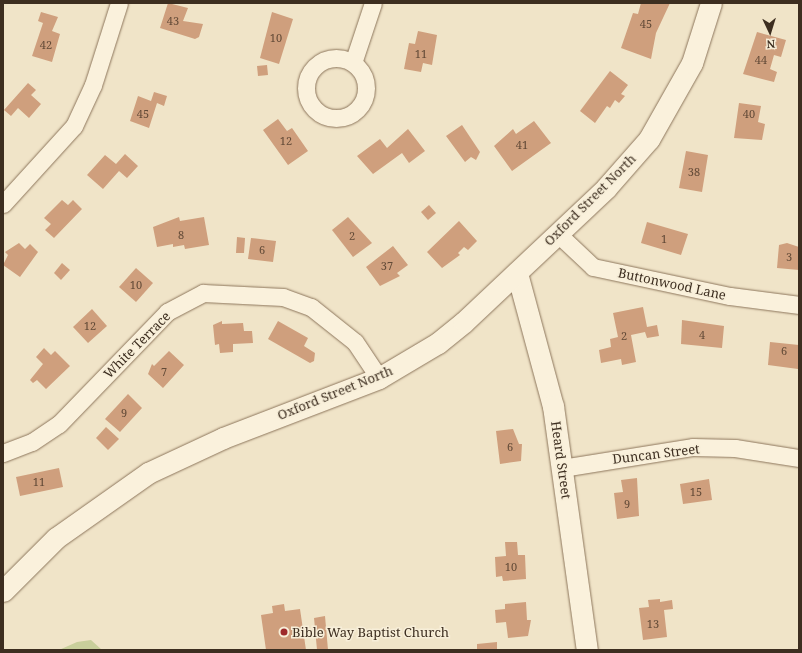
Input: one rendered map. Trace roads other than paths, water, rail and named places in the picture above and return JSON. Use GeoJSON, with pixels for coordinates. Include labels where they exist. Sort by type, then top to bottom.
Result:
{"type":"FeatureCollection","features":[{"type":"Feature","properties":{"kind":"street"},"geometry":{"type":"LineString","coordinates":[[3,204],[74,126],[93,85],[118,3]]}},
{"type":"Feature","properties":{"kind":"street"},"geometry":{"type":"LineString","coordinates":[[354,64],[373,3]]}},
{"type":"Feature","properties":{"kind":"street","name":"Oxford Street North"},"geometry":{"type":"LineString","coordinates":[[3,591],[56,538],[148,473],[223,438],[379,378],[438,343],[517,273],[558,234],[649,139],[692,63],[711,3]]}},
{"type":"Feature","properties":{"kind":"street","name":"Buttonwood Lane"},"geometry":{"type":"LineString","coordinates":[[558,234],[593,267],[730,296],[799,305]]}},
{"type":"Feature","properties":{"kind":"street","name":"Heard Street"},"geometry":{"type":"LineString","coordinates":[[517,273],[539,346],[562,468],[587,650]]}},
{"type":"Feature","properties":{"kind":"street","name":"White Terrace"},"geometry":{"type":"LineString","coordinates":[[3,453],[32,442],[59,424],[167,312],[203,293],[283,297],[311,307],[356,342],[379,378]]}},
{"type":"Feature","properties":{"kind":"street","name":"Duncan Street"},"geometry":{"type":"LineString","coordinates":[[562,468],[693,448],[735,448],[799,458]]}},
{"type":"Feature","properties":{"kind":"place","name":"Bible Way Baptist Church"},"geometry":{"type":"Point","coordinates":[284,632]}}]}
